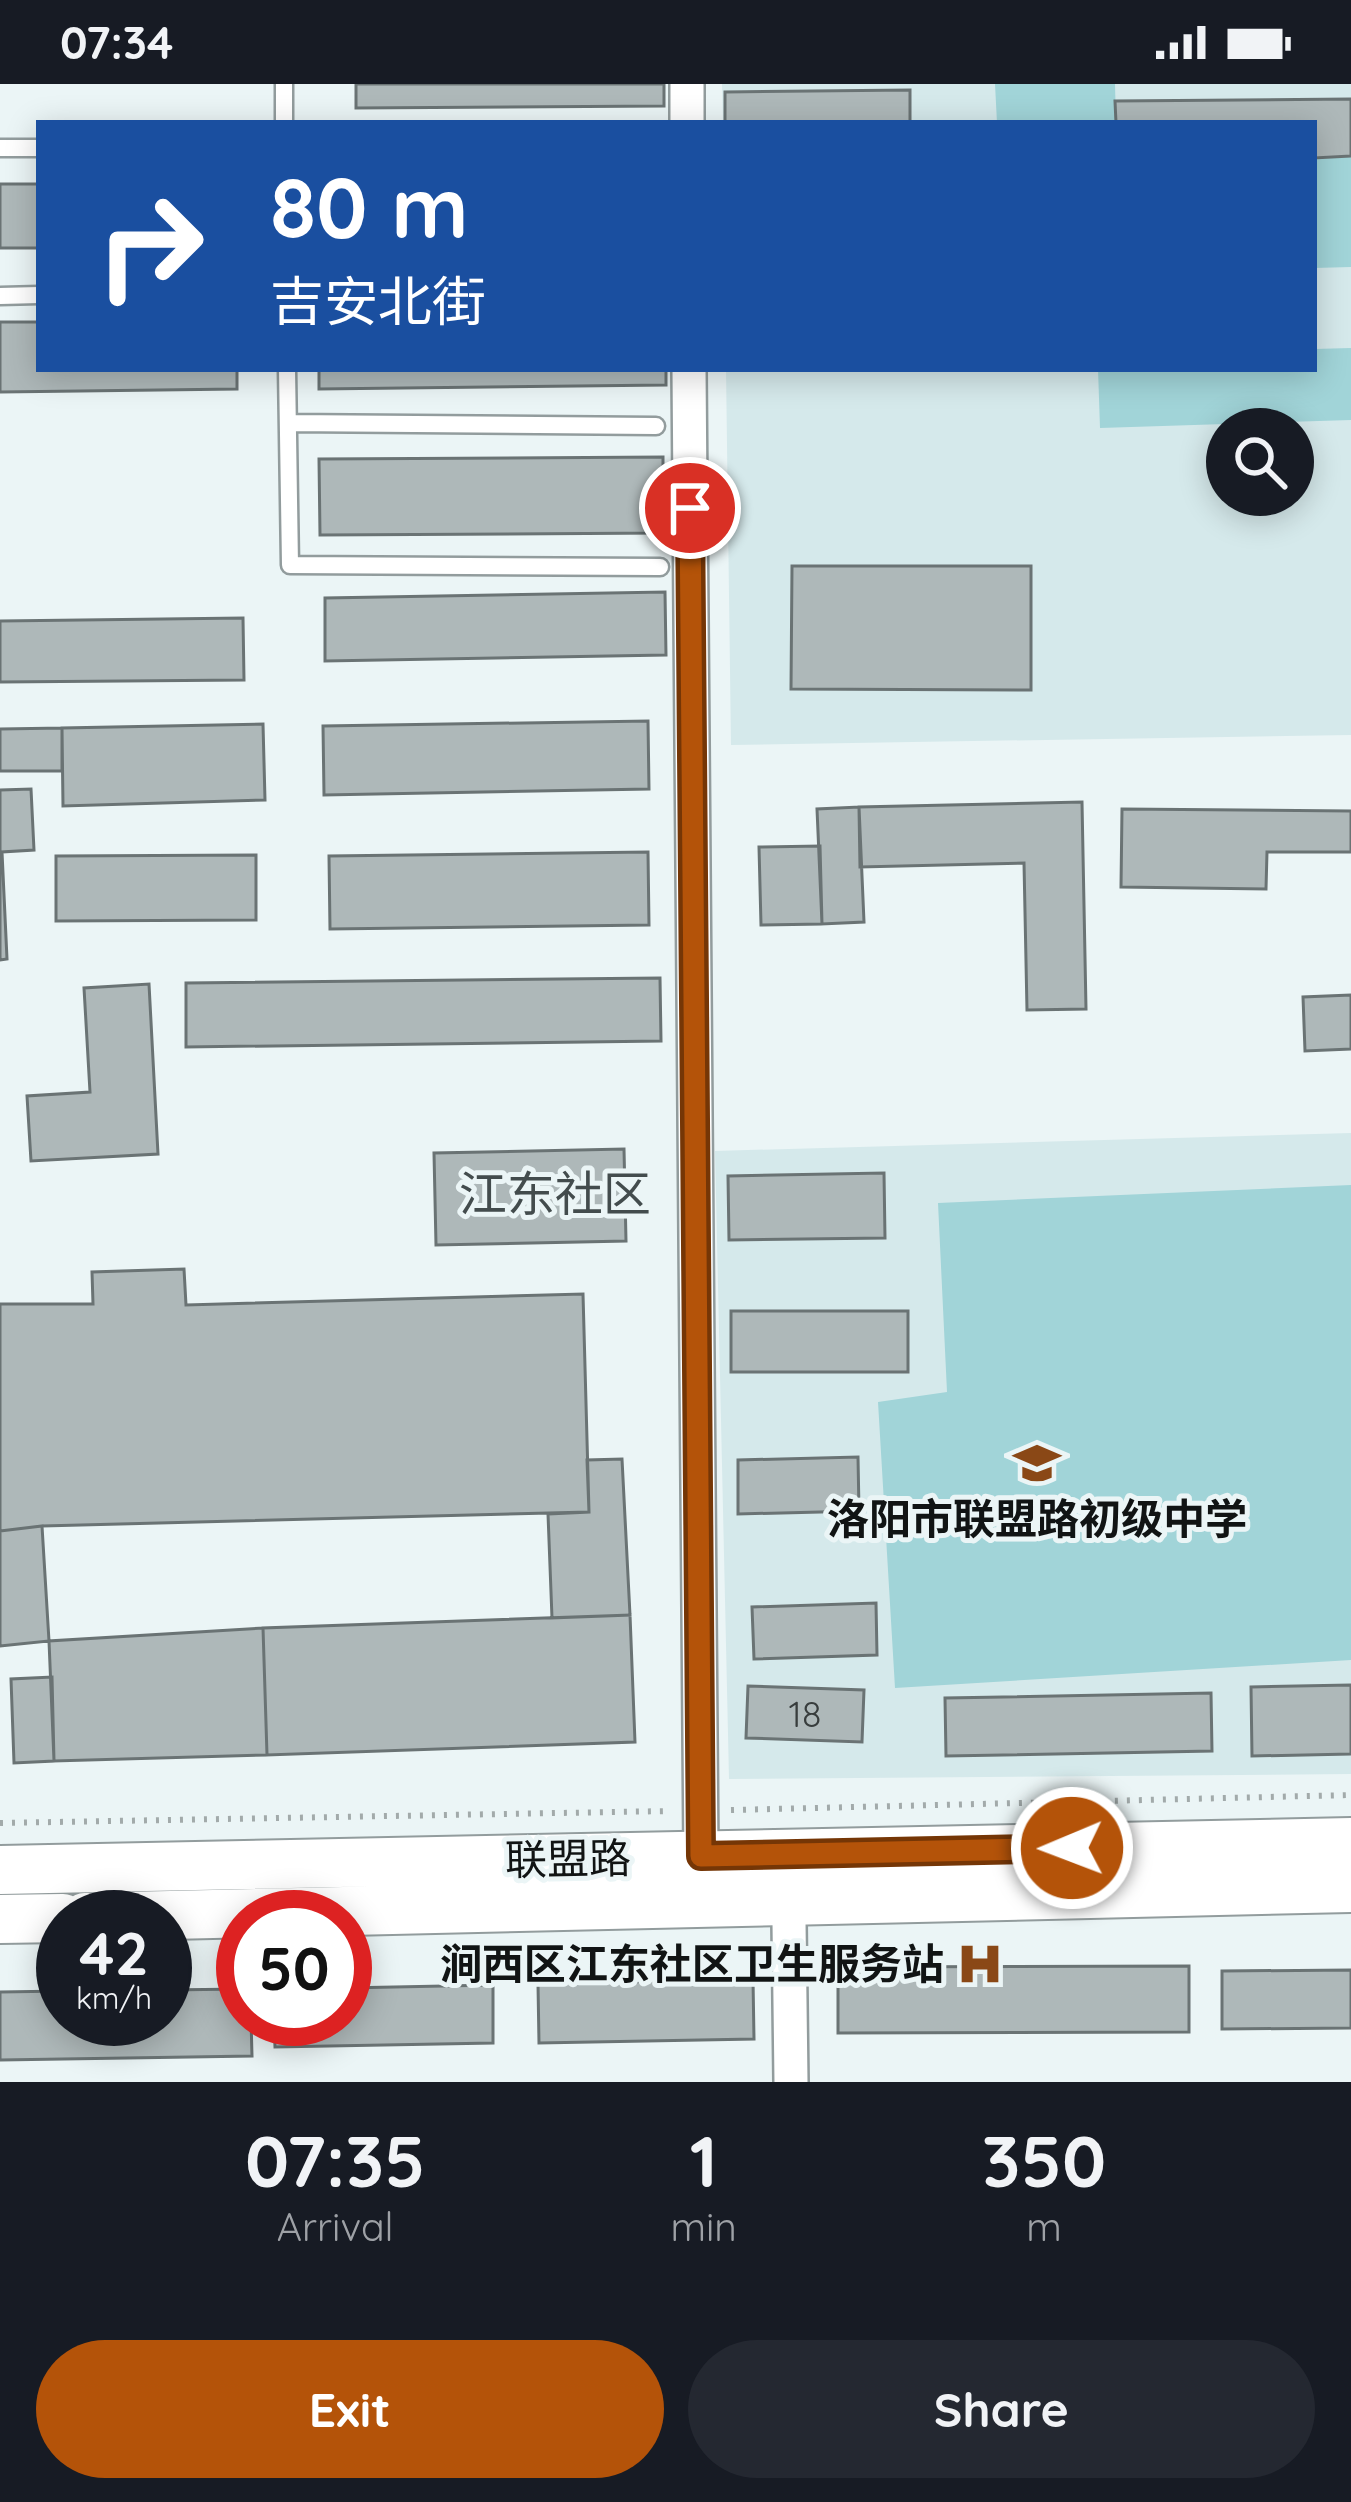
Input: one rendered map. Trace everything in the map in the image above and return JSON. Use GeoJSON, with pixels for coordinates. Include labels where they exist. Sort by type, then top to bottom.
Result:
{"type":"FeatureCollection","features":[{"type":"Feature","properties":{"kind":"main road","name":"联盟路"},"geometry":{"type":"LineString","coordinates":[[0,1870],[1351,1841]]}},
{"type":"Feature","properties":{"kind":"main road","name":"联盟路"},"geometry":{"type":"LineString","coordinates":[[192,1915],[1351,1888]]}},
{"type":"Feature","properties":{"kind":"main road"},"geometry":{"type":"LineString","coordinates":[[0,1919],[36,1918]]}},
{"type":"Feature","properties":{"kind":"street"},"geometry":{"type":"LineString","coordinates":[[687,84],[687,120]]}},
{"type":"Feature","properties":{"kind":"street"},"geometry":{"type":"LineString","coordinates":[[689,372],[701,1856]]}},
{"type":"Feature","properties":{"kind":"street"},"geometry":{"type":"LineString","coordinates":[[785,1901],[791,2082]]}},
{"type":"Feature","properties":{"kind":"lane"},"geometry":{"type":"LineString","coordinates":[[284,84],[284,120]]}},
{"type":"Feature","properties":{"kind":"lane"},"geometry":{"type":"LineString","coordinates":[[0,148],[36,148]]}},
{"type":"Feature","properties":{"kind":"lane"},"geometry":{"type":"LineString","coordinates":[[0,296],[36,295]]}},
{"type":"Feature","properties":{"kind":"lane"},"geometry":{"type":"LineString","coordinates":[[287,372],[290,565],[660,567]]}},
{"type":"Feature","properties":{"kind":"lane"},"geometry":{"type":"LineString","coordinates":[[288,423],[656,426]]}},
{"type":"Feature","properties":{"kind":"shaded area"},"geometry":{"type":"Polygon","coordinates":[[[722,84],[1351,84],[1351,735],[731,745],[726,372],[1317,372],[1317,120],[723,120],[722,84]]]}},
{"type":"Feature","properties":{"kind":"shaded area"},"geometry":{"type":"Polygon","coordinates":[[[995,84],[1115,84],[1116,120],[997,120],[995,84]]]}},
{"type":"Feature","properties":{"kind":"shaded area"},"geometry":{"type":"Polygon","coordinates":[[[1351,156],[1351,267],[1317,268],[1317,158],[1351,156]]]}},
{"type":"Feature","properties":{"kind":"shaded area"},"geometry":{"type":"Polygon","coordinates":[[[1351,348],[1351,420],[1314,421],[1314,408],[1206,408],[1206,425],[1100,428],[1098,372],[1317,372],[1317,349],[1351,348]]]}},
{"type":"Feature","properties":{"kind":"shaded area","name":"洛阳市联盟路初级中学"},"geometry":{"type":"Polygon","coordinates":[[[1351,1133],[1351,1774],[729,1779],[715,1151],[1351,1133]]]}},
{"type":"Feature","properties":{"kind":"shaded area"},"geometry":{"type":"Polygon","coordinates":[[[1351,1185],[1351,1660],[895,1688],[878,1402],[947,1392],[938,1203],[1351,1185]]]}},
{"type":"Feature","properties":{"kind":"building"},"geometry":{"type":"Polygon","coordinates":[[[356,84],[664,84],[664,106],[356,108],[356,84]]]}},
{"type":"Feature","properties":{"kind":"building"},"geometry":{"type":"Polygon","coordinates":[[[910,90],[910,120],[725,120],[725,92],[910,90]]]}},
{"type":"Feature","properties":{"kind":"building"},"geometry":{"type":"Polygon","coordinates":[[[1351,99],[1351,156],[1317,158],[1317,120],[1116,120],[1115,101],[1351,99]]]}},
{"type":"Feature","properties":{"kind":"building"},"geometry":{"type":"Polygon","coordinates":[[[0,184],[36,184],[36,248],[0,248],[0,184]]]}},
{"type":"Feature","properties":{"kind":"building"},"geometry":{"type":"Polygon","coordinates":[[[0,322],[36,322],[36,372],[237,372],[237,389],[0,392],[0,322]]]}},
{"type":"Feature","properties":{"kind":"building"},"geometry":{"type":"Polygon","coordinates":[[[319,372],[666,372],[666,385],[319,389],[319,372]]]}},
{"type":"Feature","properties":{"kind":"building"},"geometry":{"type":"Polygon","coordinates":[[[663,457],[663,533],[320,535],[319,459],[663,457]]]}},
{"type":"Feature","properties":{"kind":"building"},"geometry":{"type":"Polygon","coordinates":[[[792,566],[1031,566],[1031,690],[791,689],[792,566]]]}},
{"type":"Feature","properties":{"kind":"building"},"geometry":{"type":"Polygon","coordinates":[[[665,592],[666,655],[325,661],[325,598],[665,592]]]}},
{"type":"Feature","properties":{"kind":"building"},"geometry":{"type":"Polygon","coordinates":[[[243,618],[244,680],[0,682],[0,621],[243,618]]]}},
{"type":"Feature","properties":{"kind":"building"},"geometry":{"type":"Polygon","coordinates":[[[648,721],[649,789],[324,795],[323,726],[648,721]]]}},
{"type":"Feature","properties":{"kind":"building"},"geometry":{"type":"Polygon","coordinates":[[[263,724],[265,800],[63,806],[62,728],[263,724]]]}},
{"type":"Feature","properties":{"kind":"building"},"geometry":{"type":"Polygon","coordinates":[[[62,728],[62,771],[0,771],[0,729],[62,728]]]}},
{"type":"Feature","properties":{"kind":"building"},"geometry":{"type":"Polygon","coordinates":[[[31,789],[34,850],[2,852],[7,959],[0,960],[0,790],[31,789]]]}},
{"type":"Feature","properties":{"kind":"building"},"geometry":{"type":"Polygon","coordinates":[[[1082,802],[1086,1009],[1027,1010],[1024,863],[860,867],[859,807],[1082,802]]]}},
{"type":"Feature","properties":{"kind":"building"},"geometry":{"type":"Polygon","coordinates":[[[859,807],[864,922],[822,924],[817,809],[859,807]]]}},
{"type":"Feature","properties":{"kind":"building"},"geometry":{"type":"Polygon","coordinates":[[[1122,809],[1351,811],[1351,852],[1267,852],[1266,889],[1121,887],[1122,809]]]}},
{"type":"Feature","properties":{"kind":"building"},"geometry":{"type":"Polygon","coordinates":[[[820,846],[822,924],[761,925],[759,847],[820,846]]]}},
{"type":"Feature","properties":{"kind":"building"},"geometry":{"type":"Polygon","coordinates":[[[648,852],[649,925],[330,929],[329,856],[648,852]]]}},
{"type":"Feature","properties":{"kind":"building"},"geometry":{"type":"Polygon","coordinates":[[[256,855],[256,920],[56,921],[56,856],[256,855]]]}},
{"type":"Feature","properties":{"kind":"building"},"geometry":{"type":"Polygon","coordinates":[[[660,978],[661,1041],[186,1047],[186,983],[660,978]]]}},
{"type":"Feature","properties":{"kind":"building"},"geometry":{"type":"Polygon","coordinates":[[[149,984],[158,1154],[31,1161],[27,1096],[90,1092],[84,988],[149,984]]]}},
{"type":"Feature","properties":{"kind":"building"},"geometry":{"type":"Polygon","coordinates":[[[1351,995],[1351,1049],[1305,1051],[1303,997],[1351,995]]]}},
{"type":"Feature","properties":{"kind":"building"},"geometry":{"type":"Polygon","coordinates":[[[624,1149],[626,1241],[436,1245],[434,1153],[624,1149]]]}},
{"type":"Feature","properties":{"kind":"building"},"geometry":{"type":"Polygon","coordinates":[[[884,1173],[885,1238],[729,1240],[728,1176],[884,1173]]]}},
{"type":"Feature","properties":{"kind":"building"},"geometry":{"type":"Polygon","coordinates":[[[184,1269],[186,1305],[583,1294],[589,1512],[42,1526],[0,1531],[0,1304],[93,1304],[92,1272],[184,1269]]]}},
{"type":"Feature","properties":{"kind":"building"},"geometry":{"type":"Polygon","coordinates":[[[731,1311],[908,1311],[908,1372],[731,1372],[731,1311]]]}},
{"type":"Feature","properties":{"kind":"building"},"geometry":{"type":"Polygon","coordinates":[[[858,1457],[859,1511],[738,1514],[738,1460],[858,1457]]]}},
{"type":"Feature","properties":{"kind":"building"},"geometry":{"type":"Polygon","coordinates":[[[622,1459],[630,1615],[552,1618],[548,1514],[589,1512],[587,1460],[622,1459]]]}},
{"type":"Feature","properties":{"kind":"building"},"geometry":{"type":"Polygon","coordinates":[[[42,1526],[49,1641],[0,1646],[0,1531],[42,1526]]]}},
{"type":"Feature","properties":{"kind":"building"},"geometry":{"type":"Polygon","coordinates":[[[876,1603],[877,1655],[754,1659],[752,1607],[876,1603]]]}},
{"type":"Feature","properties":{"kind":"building"},"geometry":{"type":"Polygon","coordinates":[[[630,1615],[635,1742],[267,1755],[263,1628],[630,1615]]]}},
{"type":"Feature","properties":{"kind":"building"},"geometry":{"type":"Polygon","coordinates":[[[263,1628],[267,1755],[54,1761],[49,1641],[263,1628]]]}},
{"type":"Feature","properties":{"kind":"building"},"geometry":{"type":"Polygon","coordinates":[[[52,1677],[54,1761],[14,1763],[11,1679],[52,1677]]]}},
{"type":"Feature","properties":{"kind":"building"},"geometry":{"type":"Polygon","coordinates":[[[1351,1685],[1351,1754],[1252,1756],[1251,1687],[1351,1685]]]}},
{"type":"Feature","properties":{"kind":"building"},"geometry":{"type":"Polygon","coordinates":[[[748,1686],[864,1690],[862,1742],[746,1738],[748,1686]]]}},
{"type":"Feature","properties":{"kind":"building"},"geometry":{"type":"Polygon","coordinates":[[[1211,1693],[1212,1751],[946,1756],[945,1698],[1211,1693]]]}},
{"type":"Feature","properties":{"kind":"building"},"geometry":{"type":"Polygon","coordinates":[[[1189,1966],[1189,2032],[838,2033],[838,1967],[1189,1966]]]}},
{"type":"Feature","properties":{"kind":"building"},"geometry":{"type":"Polygon","coordinates":[[[1351,1970],[1351,2028],[1222,2029],[1222,1971],[1351,1970]]]}},
{"type":"Feature","properties":{"kind":"building"},"geometry":{"type":"Polygon","coordinates":[[[753,1979],[754,2039],[539,2043],[538,1984],[753,1979]]]}},
{"type":"Feature","properties":{"kind":"building"},"geometry":{"type":"Polygon","coordinates":[[[493,1985],[493,2043],[372,2045],[372,1987],[493,1985]]]}},
{"type":"Feature","properties":{"kind":"building"},"geometry":{"type":"Polygon","coordinates":[[[216,1989],[216,2046],[252,2046],[252,2056],[0,2060],[0,1992],[36,1991],[36,2046],[192,2046],[192,1990],[216,1989]]]}},
{"type":"Feature","properties":{"kind":"place","name":"洛阳市联盟路初级中学"},"geometry":{"type":"Point","coordinates":[1037,1463]}},
{"type":"Feature","properties":{"kind":"place","name":"涧西区江东社区卫生服务站"},"geometry":{"type":"Point","coordinates":[980,1964]}},
{"type":"Feature","properties":{"kind":"district","name":"江东社区"},"geometry":{"type":"Point","coordinates":[555,1194]}},
{"type":"Feature","properties":{"kind":"route"},"geometry":{"type":"LineString","coordinates":[[690,508],[701,1856],[1072,1848]]}}]}
